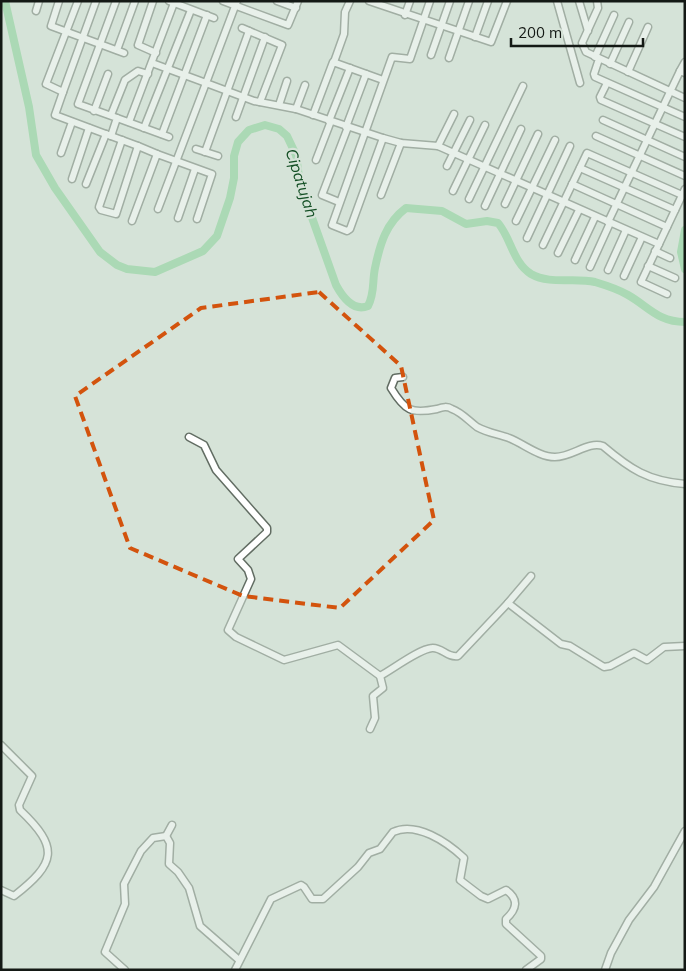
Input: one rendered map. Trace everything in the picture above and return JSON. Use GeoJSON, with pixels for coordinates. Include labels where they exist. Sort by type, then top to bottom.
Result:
{"type":"FeatureCollection","features":[{"type":"Feature","properties":{"kind":"street"},"geometry":{"type":"LineString","coordinates":[[36,11],[39,1]]}},
{"type":"Feature","properties":{"kind":"street"},"geometry":{"type":"LineString","coordinates":[[59,1],[50,26],[124,53]]}},
{"type":"Feature","properties":{"kind":"street"},"geometry":{"type":"LineString","coordinates":[[63,92],[46,84],[78,1]]}},
{"type":"Feature","properties":{"kind":"street"},"geometry":{"type":"LineString","coordinates":[[96,1],[55,115],[212,176],[197,219]]}},
{"type":"Feature","properties":{"kind":"street"},"geometry":{"type":"LineString","coordinates":[[116,1],[75,104],[169,137]]}},
{"type":"Feature","properties":{"kind":"street"},"geometry":{"type":"LineString","coordinates":[[117,50],[135,1]]}},
{"type":"Feature","properties":{"kind":"street"},"geometry":{"type":"LineString","coordinates":[[153,1],[138,45],[156,53]]}},
{"type":"Feature","properties":{"kind":"street"},"geometry":{"type":"LineString","coordinates":[[223,1],[236,4],[287,25],[297,5],[278,1]]}},
{"type":"Feature","properties":{"kind":"street"},"geometry":{"type":"LineString","coordinates":[[313,115],[344,34],[345,12],[350,1]]}},
{"type":"Feature","properties":{"kind":"street"},"geometry":{"type":"LineString","coordinates":[[369,1],[405,15],[424,19],[492,42],[507,1]]}},
{"type":"Feature","properties":{"kind":"street"},"geometry":{"type":"LineString","coordinates":[[405,15],[410,1]]}},
{"type":"Feature","properties":{"kind":"street"},"geometry":{"type":"LineString","coordinates":[[383,138],[348,231],[331,224],[392,56],[407,60],[410,58],[430,1]]}},
{"type":"Feature","properties":{"kind":"street"},"geometry":{"type":"LineString","coordinates":[[431,55],[450,1]]}},
{"type":"Feature","properties":{"kind":"street"},"geometry":{"type":"LineString","coordinates":[[448,58],[469,1]]}},
{"type":"Feature","properties":{"kind":"street"},"geometry":{"type":"LineString","coordinates":[[475,37],[488,1]]}},
{"type":"Feature","properties":{"kind":"street"},"geometry":{"type":"LineString","coordinates":[[558,1],[580,83]]}},
{"type":"Feature","properties":{"kind":"street"},"geometry":{"type":"LineString","coordinates":[[580,1],[588,30]]}},
{"type":"Feature","properties":{"kind":"street"},"geometry":{"type":"LineString","coordinates":[[597,1],[598,8],[582,45],[586,52],[685,98]]}},
{"type":"Feature","properties":{"kind":"street"},"geometry":{"type":"LineString","coordinates":[[129,122],[156,53],[172,2],[210,17],[162,134]]}},
{"type":"Feature","properties":{"kind":"street"},"geometry":{"type":"LineString","coordinates":[[158,209],[236,4]]}},
{"type":"Feature","properties":{"kind":"street"},"geometry":{"type":"LineString","coordinates":[[144,128],[169,70],[191,10]]}},
{"type":"Feature","properties":{"kind":"street"},"geometry":{"type":"LineString","coordinates":[[614,15],[597,58],[594,76],[685,117]]}},
{"type":"Feature","properties":{"kind":"street"},"geometry":{"type":"LineString","coordinates":[[610,64],[630,22]]}},
{"type":"Feature","properties":{"kind":"street"},"geometry":{"type":"LineString","coordinates":[[628,72],[648,27]]}},
{"type":"Feature","properties":{"kind":"street"},"geometry":{"type":"LineString","coordinates":[[205,152],[245,30],[280,43],[282,46],[260,102]]}},
{"type":"Feature","properties":{"kind":"street"},"geometry":{"type":"LineString","coordinates":[[236,117],[265,37]]}},
{"type":"Feature","properties":{"kind":"street"},"geometry":{"type":"LineString","coordinates":[[334,62],[383,80]]}},
{"type":"Feature","properties":{"kind":"street"},"geometry":{"type":"LineString","coordinates":[[590,267],[616,204],[670,91],[682,72],[685,62]]}},
{"type":"Feature","properties":{"kind":"street"},"geometry":{"type":"LineString","coordinates":[[152,63],[244,97],[296,109],[383,138],[401,143],[438,146],[531,189],[659,244]]}},
{"type":"Feature","properties":{"kind":"street"},"geometry":{"type":"LineString","coordinates":[[316,160],[350,68]]}},
{"type":"Feature","properties":{"kind":"street"},"geometry":{"type":"LineString","coordinates":[[86,184],[108,135],[126,79],[138,71],[148,74]]}},
{"type":"Feature","properties":{"kind":"street"},"geometry":{"type":"LineString","coordinates":[[94,111],[108,74]]}},
{"type":"Feature","properties":{"kind":"street"},"geometry":{"type":"LineString","coordinates":[[339,202],[322,195],[366,74]]}},
{"type":"Feature","properties":{"kind":"street"},"geometry":{"type":"LineString","coordinates":[[278,105],[288,80]]}},
{"type":"Feature","properties":{"kind":"street"},"geometry":{"type":"LineString","coordinates":[[606,83],[601,100],[685,137]]}},
{"type":"Feature","properties":{"kind":"street"},"geometry":{"type":"LineString","coordinates":[[296,109],[305,85]]}},
{"type":"Feature","properties":{"kind":"street"},"geometry":{"type":"LineString","coordinates":[[469,199],[524,86]]}},
{"type":"Feature","properties":{"kind":"street"},"geometry":{"type":"LineString","coordinates":[[438,146],[454,114]]}},
{"type":"Feature","properties":{"kind":"street"},"geometry":{"type":"LineString","coordinates":[[447,166],[470,120]]}},
{"type":"Feature","properties":{"kind":"street"},"geometry":{"type":"LineString","coordinates":[[603,120],[685,157]]}},
{"type":"Feature","properties":{"kind":"street"},"geometry":{"type":"LineString","coordinates":[[61,153],[72,122]]}},
{"type":"Feature","properties":{"kind":"street"},"geometry":{"type":"LineString","coordinates":[[453,192],[485,125]]}},
{"type":"Feature","properties":{"kind":"street"},"geometry":{"type":"LineString","coordinates":[[72,179],[89,128]]}},
{"type":"Feature","properties":{"kind":"street"},"geometry":{"type":"LineString","coordinates":[[485,206],[522,129]]}},
{"type":"Feature","properties":{"kind":"street"},"geometry":{"type":"LineString","coordinates":[[505,204],[538,134]]}},
{"type":"Feature","properties":{"kind":"street"},"geometry":{"type":"LineString","coordinates":[[596,136],[685,176]]}},
{"type":"Feature","properties":{"kind":"street"},"geometry":{"type":"LineString","coordinates":[[122,140],[99,207],[101,210],[114,215],[138,146]]}},
{"type":"Feature","properties":{"kind":"street"},"geometry":{"type":"LineString","coordinates":[[516,221],[555,140]]}},
{"type":"Feature","properties":{"kind":"street"},"geometry":{"type":"LineString","coordinates":[[381,195],[401,143]]}},
{"type":"Feature","properties":{"kind":"street"},"geometry":{"type":"LineString","coordinates":[[527,238],[570,146]]}},
{"type":"Feature","properties":{"kind":"street"},"geometry":{"type":"LineString","coordinates":[[196,149],[218,156]]}},
{"type":"Feature","properties":{"kind":"street"},"geometry":{"type":"LineString","coordinates":[[543,246],[588,153],[683,192],[641,282],[667,294]]}},
{"type":"Feature","properties":{"kind":"street"},"geometry":{"type":"LineString","coordinates":[[132,222],[157,154]]}},
{"type":"Feature","properties":{"kind":"street"},"geometry":{"type":"LineString","coordinates":[[580,168],[675,210]]}},
{"type":"Feature","properties":{"kind":"street"},"geometry":{"type":"LineString","coordinates":[[178,218],[195,169]]}},
{"type":"Feature","properties":{"kind":"street"},"geometry":{"type":"LineString","coordinates":[[572,184],[667,227]]}},
{"type":"Feature","properties":{"kind":"street"},"geometry":{"type":"LineString","coordinates":[[558,253],[579,210]]}},
{"type":"Feature","properties":{"kind":"street"},"geometry":{"type":"LineString","coordinates":[[575,260],[595,217]]}},
{"type":"Feature","properties":{"kind":"street"},"geometry":{"type":"LineString","coordinates":[[608,270],[626,230]]}},
{"type":"Feature","properties":{"kind":"street"},"geometry":{"type":"LineString","coordinates":[[624,276],[642,237]]}},
{"type":"Feature","properties":{"kind":"street"},"geometry":{"type":"LineString","coordinates":[[656,251],[670,258]]}},
{"type":"Feature","properties":{"kind":"street"},"geometry":{"type":"LineString","coordinates":[[648,266],[675,278]]}},
{"type":"Feature","properties":{"kind":"street"},"geometry":{"type":"LineString","coordinates":[[403,377],[395,378],[391,388],[404,407],[414,412],[447,407],[455,410],[488,432],[510,438],[536,452],[555,457],[598,444],[635,472],[652,478],[685,484]]}},
{"type":"Feature","properties":{"kind":"street"},"geometry":{"type":"LineString","coordinates":[[189,437],[204,444],[216,470],[267,528],[267,532],[238,558],[248,570],[251,579],[228,626],[230,633],[284,660],[340,645],[380,676],[383,688],[373,696],[375,718],[370,729]]}},
{"type":"Feature","properties":{"kind":"street"},"geometry":{"type":"LineString","coordinates":[[380,676],[426,650],[436,648],[451,657],[458,656],[531,576]]}},
{"type":"Feature","properties":{"kind":"street"},"geometry":{"type":"LineString","coordinates":[[508,603],[557,641],[604,667],[610,666],[634,653],[647,660],[664,647],[685,646]]}},
{"type":"Feature","properties":{"kind":"street"},"geometry":{"type":"LineString","coordinates":[[1,745],[32,775],[19,805],[20,810],[43,837],[50,853],[46,863],[14,896],[1,890]]}},
{"type":"Feature","properties":{"kind":"street"},"geometry":{"type":"LineString","coordinates":[[166,836],[172,825]]}},
{"type":"Feature","properties":{"kind":"street"},"geometry":{"type":"LineString","coordinates":[[235,970],[273,897],[302,885],[312,898],[320,900],[358,867],[369,853],[378,851],[388,836],[399,829],[419,829],[450,848],[465,861],[460,880],[486,898],[506,890],[514,898],[516,906],[506,919],[506,924],[542,956],[526,970]]}},
{"type":"Feature","properties":{"kind":"street"},"geometry":{"type":"LineString","coordinates":[[605,970],[625,927],[658,882],[685,831]]}},
{"type":"Feature","properties":{"kind":"street"},"geometry":{"type":"LineString","coordinates":[[166,836],[170,843],[169,864],[178,872],[189,888],[198,922],[208,935],[239,960]]}},
{"type":"Feature","properties":{"kind":"street"},"geometry":{"type":"LineString","coordinates":[[125,970],[105,952],[125,904],[124,884],[145,844],[156,837],[166,836]]}},
{"type":"Feature","properties":{"kind":"highlighted area"},"geometry":{"type":"Polygon","coordinates":[[[319,292],[401,366],[434,520],[340,608],[243,596],[130,548],[75,396],[201,308],[319,292]]]}},
{"type":"Feature","properties":{"kind":"waterway","name":"Cipatujah"},"geometry":{"type":"LineString","coordinates":[[5,1],[29,107],[36,155],[55,188],[100,252],[117,265],[127,269],[155,272],[203,251],[217,236],[230,198],[234,178],[234,156],[238,142],[249,130],[265,125],[279,129],[287,136],[296,155],[300,184],[336,285],[341,294],[353,305],[358,307],[368,306],[372,297],[375,268],[382,242],[393,220],[406,208],[442,211],[466,224],[487,221],[498,223],[520,264],[531,274],[546,279],[587,281],[612,287],[661,317],[685,322]]}},
{"type":"Feature","properties":{"kind":"waterway","name":"Cipatujah"},"geometry":{"type":"LineString","coordinates":[[685,230],[681,252],[685,269]]}}]}
